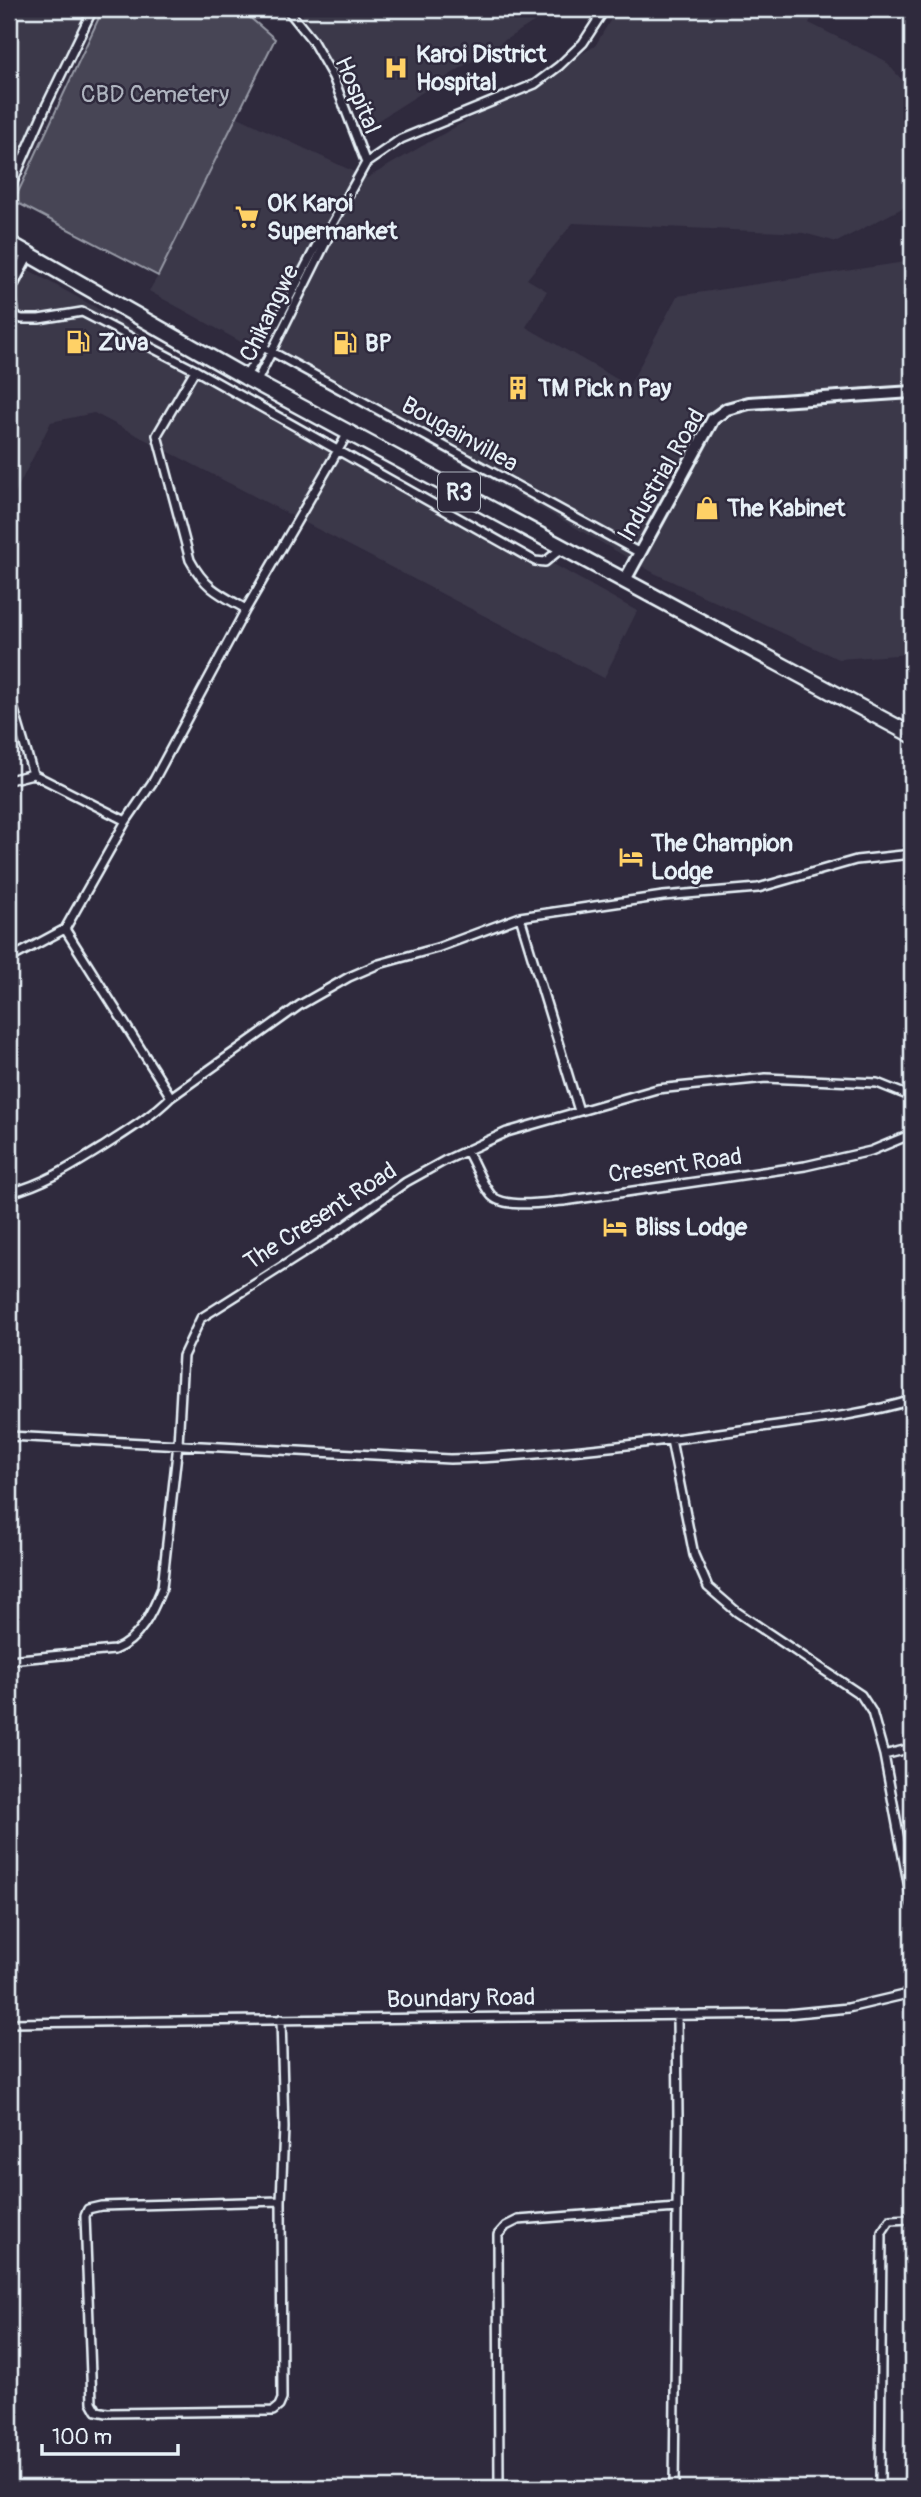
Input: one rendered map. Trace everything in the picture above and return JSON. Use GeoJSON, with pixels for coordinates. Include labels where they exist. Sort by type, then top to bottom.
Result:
{"type":"FeatureCollection","features":[{"type":"Feature","properties":{"kind":"highway","name":"R3"},"geometry":{"type":"LineString","coordinates":[[10,248],[28,254],[250,380],[912,735]]}},
{"type":"Feature","properties":{"kind":"street"},"geometry":{"type":"LineString","coordinates":[[9,191],[93,9]]}},
{"type":"Feature","properties":{"kind":"street","name":"Hospital"},"geometry":{"type":"LineString","coordinates":[[287,9],[312,40],[332,77],[366,163]]}},
{"type":"Feature","properties":{"kind":"street"},"geometry":{"type":"LineString","coordinates":[[366,163],[401,139],[535,83],[559,66],[583,43],[605,9]]}},
{"type":"Feature","properties":{"kind":"street","name":"Chikangwe"},"geometry":{"type":"LineString","coordinates":[[250,380],[322,235],[330,228],[366,163]]}},
{"type":"Feature","properties":{"kind":"street"},"geometry":{"type":"LineString","coordinates":[[28,254],[9,292],[12,300],[10,316],[39,320],[82,312],[195,370],[535,561],[545,562],[563,548]]}},
{"type":"Feature","properties":{"kind":"street","name":"Chikangwe"},"geometry":{"type":"LineString","coordinates":[[250,380],[267,349]]}},
{"type":"Feature","properties":{"kind":"street","name":"Bougainvillea"},"geometry":{"type":"LineString","coordinates":[[267,349],[639,553]]}},
{"type":"Feature","properties":{"kind":"street"},"geometry":{"type":"LineString","coordinates":[[195,370],[158,430],[158,441],[190,560],[199,577],[212,590],[246,609]]}},
{"type":"Feature","properties":{"kind":"street","name":"Industrial Road"},"geometry":{"type":"LineString","coordinates":[[625,580],[713,419],[727,409],[749,403],[912,391]]}},
{"type":"Feature","properties":{"kind":"street"},"geometry":{"type":"LineString","coordinates":[[9,959],[65,929],[127,821],[154,780],[246,609],[349,432]]}},
{"type":"Feature","properties":{"kind":"street"},"geometry":{"type":"LineString","coordinates":[[9,693],[33,774]]}},
{"type":"Feature","properties":{"kind":"street"},"geometry":{"type":"LineString","coordinates":[[9,780],[33,774],[127,821]]}},
{"type":"Feature","properties":{"kind":"street"},"geometry":{"type":"LineString","coordinates":[[9,1193],[30,1188],[57,1176],[153,1115],[172,1097],[300,1006],[349,977],[379,964],[437,948],[520,917],[663,896],[758,888],[856,860],[912,854]]}},
{"type":"Feature","properties":{"kind":"street"},"geometry":{"type":"LineString","coordinates":[[520,917],[579,1111]]}},
{"type":"Feature","properties":{"kind":"street"},"geometry":{"type":"LineString","coordinates":[[65,929],[172,1097]]}},
{"type":"Feature","properties":{"kind":"street","name":"The Cresent Road"},"geometry":{"type":"LineString","coordinates":[[9,1660],[114,1650],[126,1645],[139,1631],[162,1588],[178,1444],[183,1356],[201,1318],[332,1235],[406,1182],[507,1132],[657,1089],[766,1078],[877,1083],[912,1097]]}},
{"type":"Feature","properties":{"kind":"street","name":"Cresent Road"},"geometry":{"type":"LineString","coordinates":[[467,1151],[492,1196],[505,1203],[526,1203],[564,1201],[805,1166],[871,1151],[912,1134]]}},
{"type":"Feature","properties":{"kind":"street"},"geometry":{"type":"LineString","coordinates":[[9,1436],[450,1460],[520,1457],[671,1440],[840,1415],[912,1400]]}},
{"type":"Feature","properties":{"kind":"street"},"geometry":{"type":"LineString","coordinates":[[671,1440],[694,1555],[708,1587],[737,1612],[861,1695],[872,1712],[884,1755],[912,1904]]}},
{"type":"Feature","properties":{"kind":"street"},"geometry":{"type":"LineString","coordinates":[[884,1755],[912,1748]]}},
{"type":"Feature","properties":{"kind":"street","name":"Boundary Road"},"geometry":{"type":"LineString","coordinates":[[9,2023],[787,2014],[848,2008],[912,1993]]}},
{"type":"Feature","properties":{"kind":"street"},"geometry":{"type":"LineString","coordinates":[[674,2488],[677,2015]]}},
{"type":"Feature","properties":{"kind":"street"},"geometry":{"type":"LineString","coordinates":[[281,2019],[284,2128],[281,2201],[282,2399],[279,2406],[273,2411],[107,2413],[96,2410],[92,2402],[85,2216],[88,2209],[101,2206],[281,2201]]}},
{"type":"Feature","properties":{"kind":"street"},"geometry":{"type":"LineString","coordinates":[[499,2488],[498,2235],[506,2226],[518,2220],[677,2208]]}},
{"type":"Feature","properties":{"kind":"street"},"geometry":{"type":"LineString","coordinates":[[880,2488],[881,2232],[890,2220],[912,2219]]}},
{"type":"Feature","properties":{"kind":"shaded area"},"geometry":{"type":"Polygon","coordinates":[[[9,9],[96,9],[9,193],[9,9]]]}},
{"type":"Feature","properties":{"kind":"shaded area","name":"Karoi District Hospital"},"geometry":{"type":"Polygon","coordinates":[[[299,9],[554,9],[366,128],[299,9]]]}},
{"type":"Feature","properties":{"kind":"shaded area"},"geometry":{"type":"Polygon","coordinates":[[[617,9],[816,9],[809,23],[884,60],[912,91],[912,203],[837,242],[803,233],[573,223],[527,279],[547,291],[526,327],[629,386],[677,296],[912,261],[912,654],[838,659],[654,573],[149,291],[236,116],[367,178],[595,46],[617,9]]]}},
{"type":"Feature","properties":{"kind":"shaded area"},"geometry":{"type":"Polygon","coordinates":[[[9,259],[637,611],[604,678],[94,413],[51,422],[9,505],[9,259]]]}},
{"type":"Feature","properties":{"kind":"green space","name":"CBD Cemetery"},"geometry":{"type":"Polygon","coordinates":[[[103,9],[240,9],[275,39],[158,276],[14,201],[103,9]]]}},
{"type":"Feature","properties":{"kind":"place","name":"Karoi District Hospital"},"geometry":{"type":"Point","coordinates":[396,68]}},
{"type":"Feature","properties":{"kind":"place","name":"OK Karoi Supermarket"},"geometry":{"type":"Point","coordinates":[247,217]}},
{"type":"Feature","properties":{"kind":"place","name":"Zuva"},"geometry":{"type":"Point","coordinates":[78,342]}},
{"type":"Feature","properties":{"kind":"place","name":"BP"},"geometry":{"type":"Point","coordinates":[345,343]}},
{"type":"Feature","properties":{"kind":"place","name":"TM Pick n Pay"},"geometry":{"type":"Point","coordinates":[518,388]}},
{"type":"Feature","properties":{"kind":"place","name":"The Kabinet"},"geometry":{"type":"Point","coordinates":[707,508]}},
{"type":"Feature","properties":{"kind":"place","name":"The Champion Lodge"},"geometry":{"type":"Point","coordinates":[631,857]}},
{"type":"Feature","properties":{"kind":"place","name":"Bliss Lodge"},"geometry":{"type":"Point","coordinates":[615,1227]}}]}
